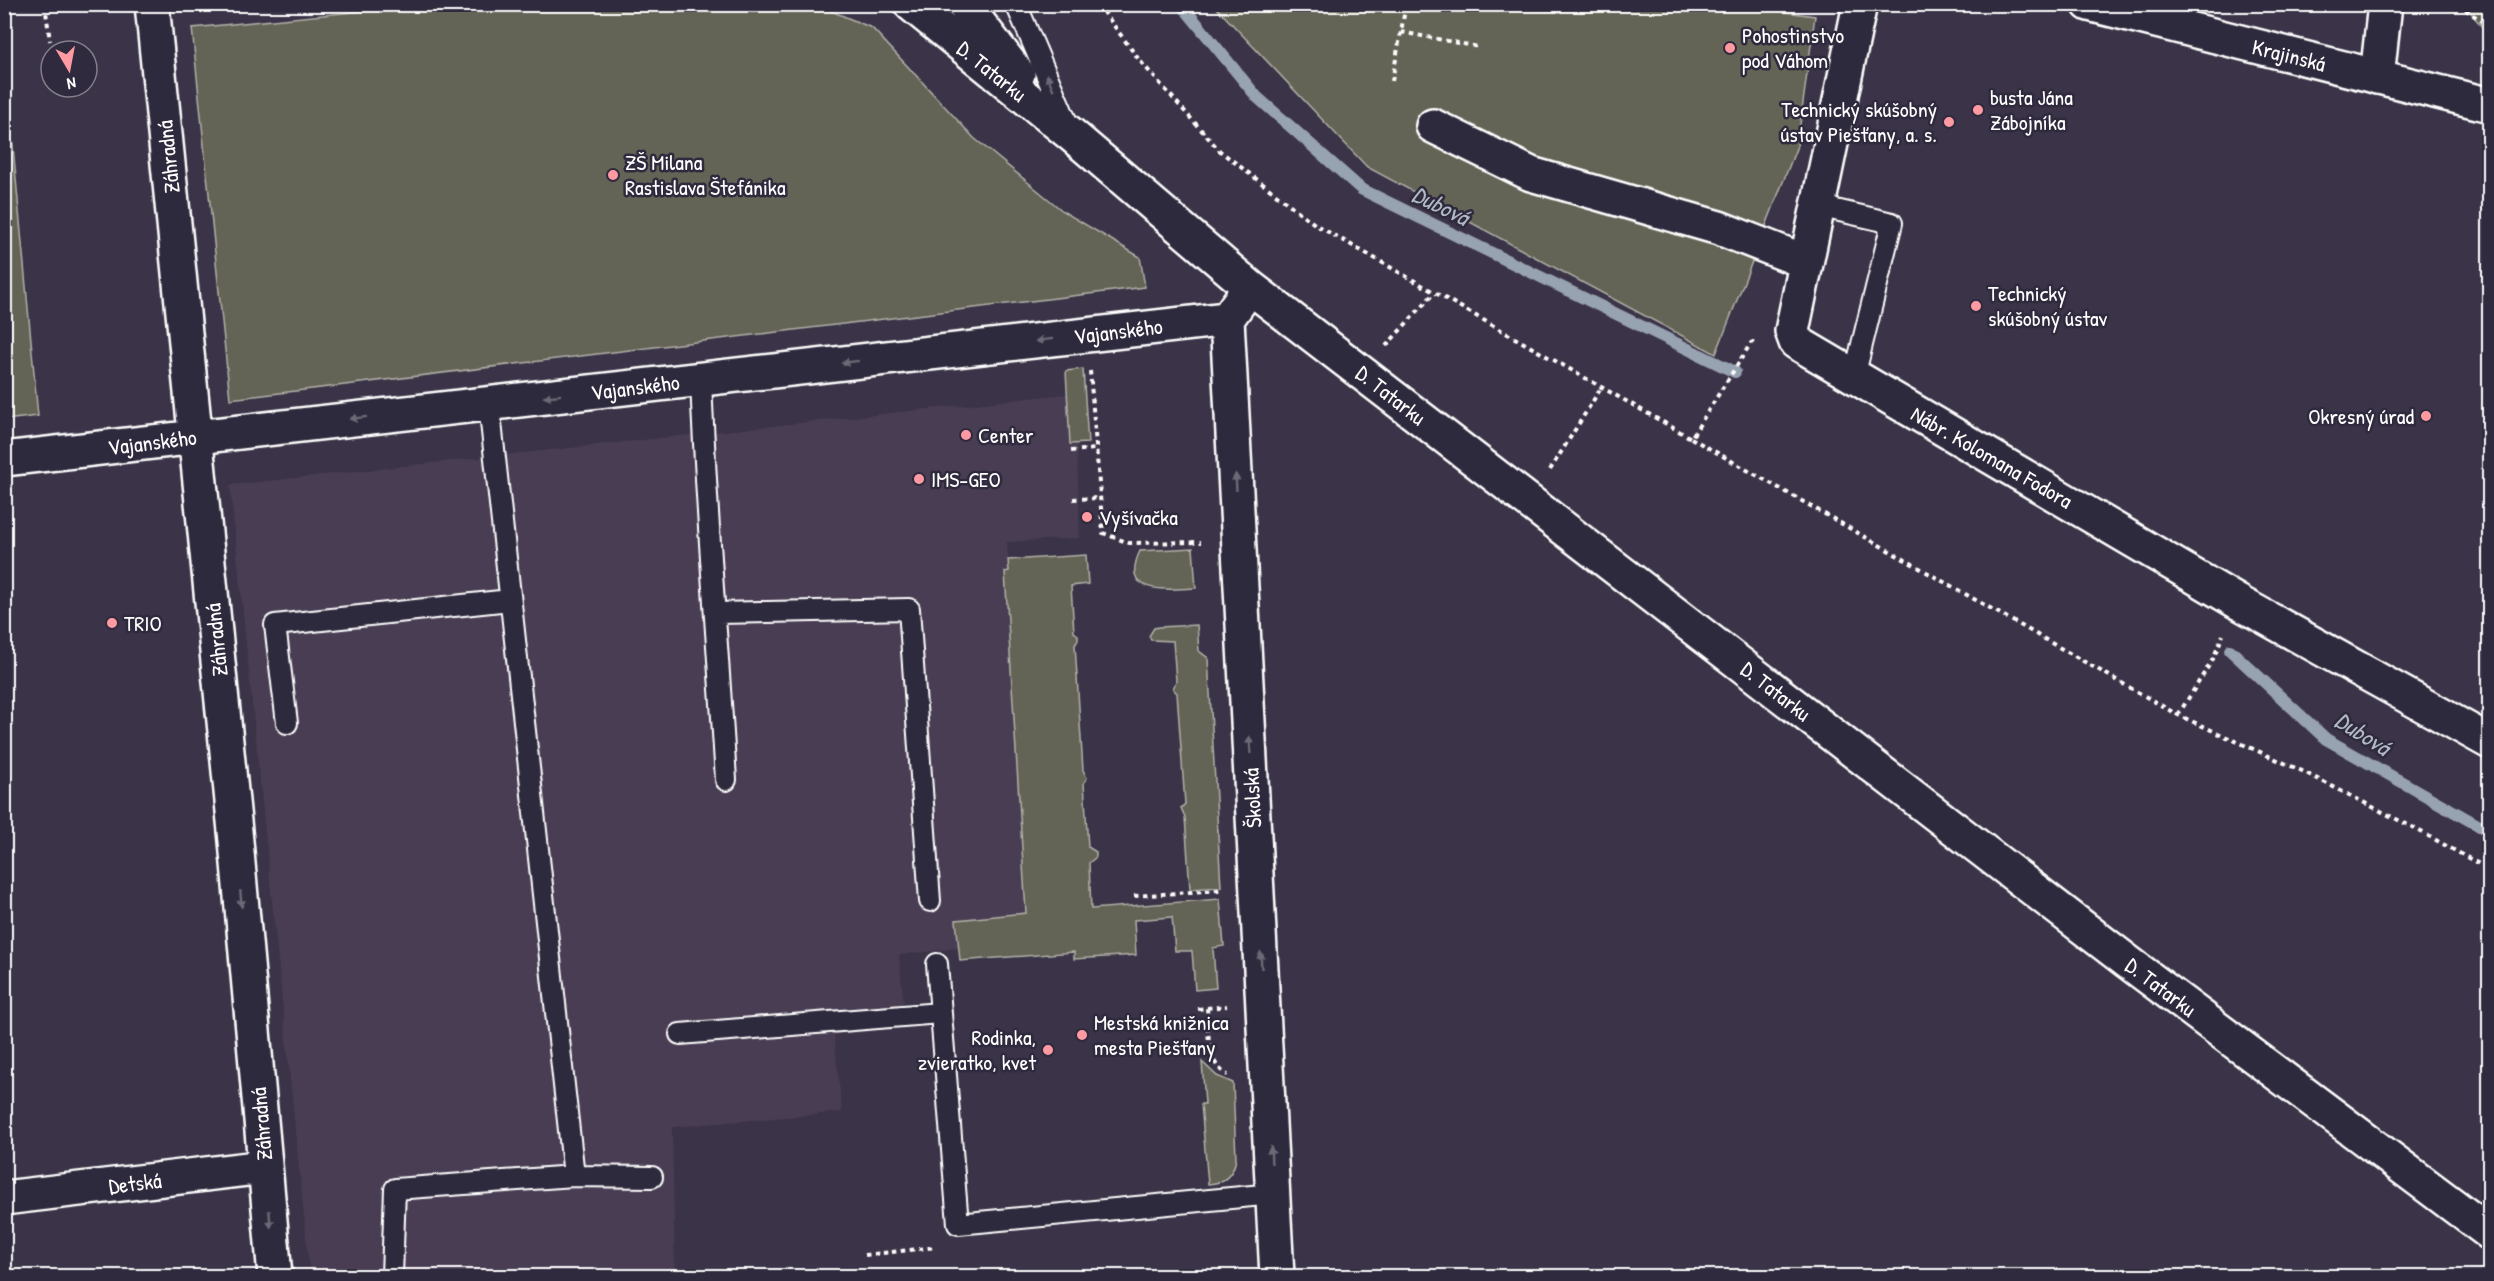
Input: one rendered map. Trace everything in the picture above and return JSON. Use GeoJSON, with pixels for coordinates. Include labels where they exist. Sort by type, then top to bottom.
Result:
{"type":"FeatureCollection","features":[{"type":"Feature","properties":{"kind":"street","name":"Záhradná"},"geometry":{"type":"LineString","coordinates":[[152,4],[236,841],[275,1276]]}},
{"type":"Feature","properties":{"kind":"street","name":"D. Tatarku"},"geometry":{"type":"LineString","coordinates":[[911,4],[1073,136],[1250,287],[2119,955],[2490,1233]]}},
{"type":"Feature","properties":{"kind":"street","name":"D. Tatarku"},"geometry":{"type":"LineString","coordinates":[[964,4],[1001,55],[1073,136]]}},
{"type":"Feature","properties":{"kind":"street"},"geometry":{"type":"LineString","coordinates":[[1792,331],[1860,4]]}},
{"type":"Feature","properties":{"kind":"street","name":"Krajinská"},"geometry":{"type":"LineString","coordinates":[[2089,4],[2490,105]]}},
{"type":"Feature","properties":{"kind":"street"},"geometry":{"type":"LineString","coordinates":[[2377,78],[2385,4]]}},
{"type":"Feature","properties":{"kind":"street"},"geometry":{"type":"LineString","coordinates":[[1432,126],[1531,174],[1719,228],[1806,262]]}},
{"type":"Feature","properties":{"kind":"street"},"geometry":{"type":"LineString","coordinates":[[1227,319],[1250,287]]}},
{"type":"Feature","properties":{"kind":"street","name":"Vajanského"},"geometry":{"type":"LineString","coordinates":[[4,459],[1227,319]]}},
{"type":"Feature","properties":{"kind":"street","name":"Školská"},"geometry":{"type":"LineString","coordinates":[[1227,319],[1277,1276]]}},
{"type":"Feature","properties":{"kind":"street","name":"Nábr. Kolomana Fodora"},"geometry":{"type":"LineString","coordinates":[[1792,331],[1796,342],[1854,377],[2238,602],[2490,742]]}},
{"type":"Feature","properties":{"kind":"street","name":"Detská"},"geometry":{"type":"LineString","coordinates":[[4,1198],[265,1167]]}},
{"type":"Feature","properties":{"kind":"lane"},"geometry":{"type":"LineString","coordinates":[[1016,4],[1073,136]]}},
{"type":"Feature","properties":{"kind":"lane"},"geometry":{"type":"LineString","coordinates":[[1818,206],[1892,223],[1854,377]]}},
{"type":"Feature","properties":{"kind":"lane"},"geometry":{"type":"LineString","coordinates":[[701,379],[703,444],[717,614],[726,780]]}},
{"type":"Feature","properties":{"kind":"lane"},"geometry":{"type":"LineString","coordinates":[[489,404],[574,1176]]}},
{"type":"Feature","properties":{"kind":"lane"},"geometry":{"type":"LineString","coordinates":[[287,723],[275,625],[510,600]]}},
{"type":"Feature","properties":{"kind":"lane"},"geometry":{"type":"LineString","coordinates":[[717,614],[909,609],[930,901]]}},
{"type":"Feature","properties":{"kind":"lane"},"geometry":{"type":"LineString","coordinates":[[936,964],[958,1224],[1273,1194]]}},
{"type":"Feature","properties":{"kind":"lane"},"geometry":{"type":"LineString","coordinates":[[680,1034],[940,1013]]}},
{"type":"Feature","properties":{"kind":"lane"},"geometry":{"type":"LineString","coordinates":[[392,1276],[395,1189],[574,1176],[652,1177]]}},
{"type":"Feature","properties":{"kind":"path"},"geometry":{"type":"LineString","coordinates":[[45,4],[50,39]]}},
{"type":"Feature","properties":{"kind":"path"},"geometry":{"type":"LineString","coordinates":[[1098,4],[1140,61],[1220,151],[1316,225],[2178,715],[2310,776],[2414,828],[2490,870]]}},
{"type":"Feature","properties":{"kind":"path"},"geometry":{"type":"LineString","coordinates":[[1392,81],[1406,4]]}},
{"type":"Feature","properties":{"kind":"path"},"geometry":{"type":"LineString","coordinates":[[2458,4],[2490,27]]}},
{"type":"Feature","properties":{"kind":"path"},"geometry":{"type":"LineString","coordinates":[[1401,32],[1479,47]]}},
{"type":"Feature","properties":{"kind":"path"},"geometry":{"type":"LineString","coordinates":[[1385,347],[1434,293]]}},
{"type":"Feature","properties":{"kind":"path"},"geometry":{"type":"LineString","coordinates":[[1691,438],[1750,343],[1766,335],[1792,331]]}},
{"type":"Feature","properties":{"kind":"path"},"geometry":{"type":"LineString","coordinates":[[1089,361],[1103,533],[1129,543],[1208,541]]}},
{"type":"Feature","properties":{"kind":"path"},"geometry":{"type":"LineString","coordinates":[[1549,472],[1601,388]]}},
{"type":"Feature","properties":{"kind":"path"},"geometry":{"type":"LineString","coordinates":[[1071,451],[1095,449]]}},
{"type":"Feature","properties":{"kind":"path"},"geometry":{"type":"LineString","coordinates":[[1073,499],[1099,498]]}},
{"type":"Feature","properties":{"kind":"path"},"geometry":{"type":"LineString","coordinates":[[2178,715],[2213,659],[2238,602]]}},
{"type":"Feature","properties":{"kind":"path"},"geometry":{"type":"LineString","coordinates":[[1134,897],[1228,890]]}},
{"type":"Feature","properties":{"kind":"path"},"geometry":{"type":"LineString","coordinates":[[1198,1009],[1221,1006]]}},
{"type":"Feature","properties":{"kind":"path"},"geometry":{"type":"LineString","coordinates":[[1207,1008],[1210,1053],[1216,1065],[1224,1073],[1232,1076]]}},
{"type":"Feature","properties":{"kind":"shaded area"},"geometry":{"type":"Polygon","coordinates":[[[1075,393],[1080,538],[1007,542],[1026,913],[957,919],[959,948],[899,955],[906,1027],[834,1035],[842,1112],[672,1127],[675,1269],[504,1276],[310,1276],[230,485],[1075,393]]]}},
{"type":"Feature","properties":{"kind":"green space","name":"ZŠ Milana Rastislava Štefánika"},"geometry":{"type":"Polygon","coordinates":[[[435,4],[817,5],[872,28],[974,138],[1064,212],[1140,257],[1145,287],[230,399],[192,28],[435,4]]]}},
{"type":"Feature","properties":{"kind":"green space"},"geometry":{"type":"Polygon","coordinates":[[[1728,4],[1815,16],[1797,146],[1716,354],[1367,167],[1214,5],[1728,4]]]}},
{"type":"Feature","properties":{"kind":"green space"},"geometry":{"type":"Polygon","coordinates":[[[2465,5],[2489,5],[2489,36],[2465,5]]]}},
{"type":"Feature","properties":{"kind":"green space"},"geometry":{"type":"Polygon","coordinates":[[[5,60],[38,416],[4,420],[5,60]]]}},
{"type":"Feature","properties":{"kind":"green space"},"geometry":{"type":"Polygon","coordinates":[[[1083,369],[1088,443],[1070,444],[1066,371],[1083,369]]]}},
{"type":"Feature","properties":{"kind":"green space"},"geometry":{"type":"Polygon","coordinates":[[[1193,548],[1196,588],[1150,587],[1141,583],[1136,576],[1135,566],[1140,551],[1193,548]]]}},
{"type":"Feature","properties":{"kind":"green space"},"geometry":{"type":"Polygon","coordinates":[[[1086,555],[1088,584],[1071,586],[1074,632],[1078,635],[1075,645],[1083,770],[1087,778],[1084,783],[1088,847],[1096,852],[1096,857],[1089,863],[1091,909],[1220,899],[1224,946],[1213,948],[1216,988],[1195,990],[1192,951],[1175,951],[1172,917],[1134,920],[1136,955],[1074,959],[1074,952],[960,961],[956,920],[1026,913],[1005,572],[1009,571],[1008,560],[1086,555]]]}},
{"type":"Feature","properties":{"kind":"green space"},"geometry":{"type":"Polygon","coordinates":[[[1197,625],[1199,651],[1208,658],[1221,887],[1190,889],[1185,817],[1181,808],[1185,804],[1177,693],[1173,689],[1176,681],[1173,641],[1151,640],[1149,636],[1154,628],[1197,625]]]}},
{"type":"Feature","properties":{"kind":"green space"},"geometry":{"type":"Polygon","coordinates":[[[1202,1062],[1217,1076],[1233,1083],[1235,1165],[1224,1180],[1208,1184],[1201,1104],[1205,1104],[1202,1062]]]}},
{"type":"Feature","properties":{"kind":"waterway","name":"Dubová"},"geometry":{"type":"LineString","coordinates":[[1181,4],[1257,97],[1361,189],[1735,372]]}},
{"type":"Feature","properties":{"kind":"waterway","name":"Dubová"},"geometry":{"type":"LineString","coordinates":[[2230,650],[2326,739],[2490,832]]}},
{"type":"Feature","properties":{"kind":"place","name":"Pohostinstvo pod Váhom"},"geometry":{"type":"Point","coordinates":[1730,48]}},
{"type":"Feature","properties":{"kind":"place","name":"busta Jána Zábojníka"},"geometry":{"type":"Point","coordinates":[1978,110]}},
{"type":"Feature","properties":{"kind":"place","name":"Technický skúšobný ústav Piešťany, a. s."},"geometry":{"type":"Point","coordinates":[1949,122]}},
{"type":"Feature","properties":{"kind":"place","name":"ZŠ Milana Rastislava Štefánika"},"geometry":{"type":"Point","coordinates":[613,175]}},
{"type":"Feature","properties":{"kind":"place","name":"Technický skúšobný ústav"},"geometry":{"type":"Point","coordinates":[1976,306]}},
{"type":"Feature","properties":{"kind":"place","name":"Okresný úrad"},"geometry":{"type":"Point","coordinates":[2426,416]}},
{"type":"Feature","properties":{"kind":"place","name":"Center"},"geometry":{"type":"Point","coordinates":[966,435]}},
{"type":"Feature","properties":{"kind":"place","name":"IMS-GEO"},"geometry":{"type":"Point","coordinates":[919,479]}},
{"type":"Feature","properties":{"kind":"place","name":"Vyšívačka"},"geometry":{"type":"Point","coordinates":[1087,517]}},
{"type":"Feature","properties":{"kind":"place","name":"TRIO"},"geometry":{"type":"Point","coordinates":[112,623]}},
{"type":"Feature","properties":{"kind":"place","name":"Mestská knižnica mesta Piešťany"},"geometry":{"type":"Point","coordinates":[1082,1035]}},
{"type":"Feature","properties":{"kind":"place","name":"Rodinka, zvieratko, kvet"},"geometry":{"type":"Point","coordinates":[1048,1050]}}]}
